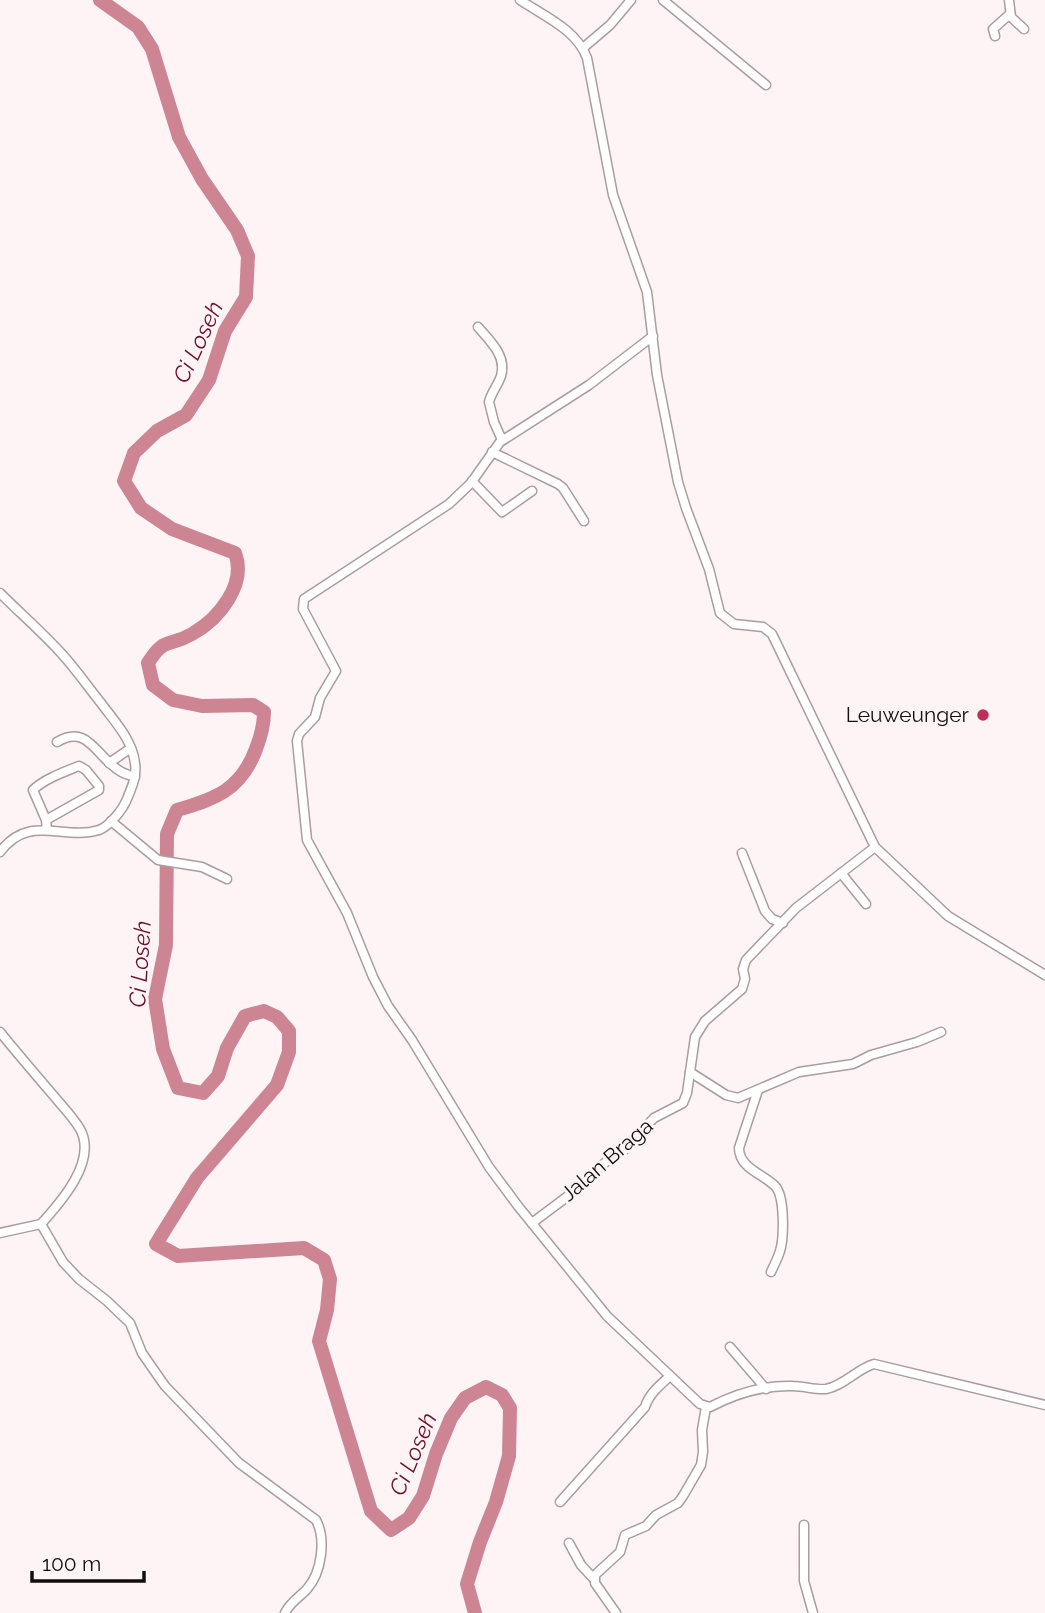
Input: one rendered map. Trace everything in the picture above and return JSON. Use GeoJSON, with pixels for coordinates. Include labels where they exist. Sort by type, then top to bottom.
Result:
{"type":"FeatureCollection","features":[{"type":"Feature","properties":{"kind":"street"},"geometry":{"type":"LineString","coordinates":[[520,0],[572,34],[583,48],[613,195],[647,292],[657,374],[678,482],[709,569],[720,612],[734,624],[763,627],[772,634],[875,847],[948,916],[1045,975]]}},
{"type":"Feature","properties":{"kind":"street"},"geometry":{"type":"LineString","coordinates":[[583,48],[610,25],[631,0]]}},
{"type":"Feature","properties":{"kind":"street"},"geometry":{"type":"LineString","coordinates":[[663,0],[766,85]]}},
{"type":"Feature","properties":{"kind":"street"},"geometry":{"type":"LineString","coordinates":[[1009,0],[1010,14],[1024,29]]}},
{"type":"Feature","properties":{"kind":"street"},"geometry":{"type":"LineString","coordinates":[[995,36],[995,27],[1010,14]]}},
{"type":"Feature","properties":{"kind":"street"},"geometry":{"type":"LineString","coordinates":[[478,327],[494,346],[503,363],[501,378],[489,402],[497,446]]}},
{"type":"Feature","properties":{"kind":"street"},"geometry":{"type":"LineString","coordinates":[[653,336],[589,385],[497,446],[472,481],[449,504],[304,599],[303,609],[336,671],[323,693],[315,717],[299,734],[297,747],[307,840],[346,913],[388,1006],[412,1040],[489,1167],[607,1316],[699,1404],[706,1407],[741,1394],[794,1385],[823,1389],[869,1366],[880,1364],[1045,1405]]}},
{"type":"Feature","properties":{"kind":"street"},"geometry":{"type":"LineString","coordinates":[[497,446],[563,488],[584,522]]}},
{"type":"Feature","properties":{"kind":"street"},"geometry":{"type":"LineString","coordinates":[[472,481],[502,512],[532,491]]}},
{"type":"Feature","properties":{"kind":"street"},"geometry":{"type":"LineString","coordinates":[[0,593],[62,654],[121,730],[131,748],[135,765],[135,777],[125,803],[100,830],[81,832],[39,829],[15,836],[0,852]]}},
{"type":"Feature","properties":{"kind":"street"},"geometry":{"type":"LineString","coordinates":[[57,743],[73,735],[84,738],[120,772],[135,777]]}},
{"type":"Feature","properties":{"kind":"street"},"geometry":{"type":"LineString","coordinates":[[109,762],[131,748]]}},
{"type":"Feature","properties":{"kind":"street"},"geometry":{"type":"LineString","coordinates":[[46,820],[99,790],[99,786],[86,770],[79,766],[35,788],[33,793],[46,820],[47,830]]}},
{"type":"Feature","properties":{"kind":"street"},"geometry":{"type":"LineString","coordinates":[[111,821],[147,852],[165,862],[202,867],[227,879]]}},
{"type":"Feature","properties":{"kind":"street","name":"Jalan Braga"},"geometry":{"type":"LineString","coordinates":[[532,1223],[572,1193],[609,1159],[623,1151],[654,1118],[683,1103],[687,1093],[692,1048],[699,1028],[742,989],[746,960],[796,908],[875,847]]}},
{"type":"Feature","properties":{"kind":"street"},"geometry":{"type":"LineString","coordinates":[[742,853],[765,911],[772,919],[783,923]]}},
{"type":"Feature","properties":{"kind":"street"},"geometry":{"type":"LineString","coordinates":[[841,873],[866,904]]}},
{"type":"Feature","properties":{"kind":"street"},"geometry":{"type":"LineString","coordinates":[[0,1032],[62,1107],[83,1138],[79,1173],[63,1200],[41,1224],[0,1233]]}},
{"type":"Feature","properties":{"kind":"street"},"geometry":{"type":"LineString","coordinates":[[690,1072],[738,1098],[799,1072],[853,1064],[871,1055],[941,1032]]}},
{"type":"Feature","properties":{"kind":"street"},"geometry":{"type":"LineString","coordinates":[[758,1090],[739,1154],[746,1165],[775,1186],[779,1193],[782,1234],[780,1251],[771,1272]]}},
{"type":"Feature","properties":{"kind":"street"},"geometry":{"type":"LineString","coordinates":[[41,1224],[63,1262],[130,1323],[142,1353],[165,1386],[242,1461],[316,1520],[321,1529],[317,1570],[309,1587],[285,1613]]}},
{"type":"Feature","properties":{"kind":"street"},"geometry":{"type":"LineString","coordinates":[[730,1347],[766,1389]]}},
{"type":"Feature","properties":{"kind":"street"},"geometry":{"type":"LineString","coordinates":[[560,1502],[645,1407],[647,1399],[670,1376]]}},
{"type":"Feature","properties":{"kind":"street"},"geometry":{"type":"LineString","coordinates":[[594,1579],[601,1568],[620,1552],[625,1535],[646,1526],[656,1515],[678,1503],[683,1496],[701,1465],[706,1407]]}},
{"type":"Feature","properties":{"kind":"street"},"geometry":{"type":"LineString","coordinates":[[804,1525],[804,1581],[813,1613]]}},
{"type":"Feature","properties":{"kind":"street"},"geometry":{"type":"LineString","coordinates":[[569,1543],[581,1565],[594,1579],[616,1613]]}},
{"type":"Feature","properties":{"kind":"waterway","name":"Ci Loseh"},"geometry":{"type":"LineString","coordinates":[[100,0],[138,27],[152,49],[179,137],[202,179],[237,230],[248,256],[246,297],[225,331],[209,380],[186,415],[157,431],[134,453],[124,481],[141,508],[172,529],[235,553],[238,565],[234,588],[221,610],[202,627],[163,646],[148,663],[153,685],[173,700],[202,706],[253,705],[264,712],[259,740],[243,774],[215,797],[177,810],[167,834],[166,945],[155,999],[163,1049],[178,1088],[203,1093],[218,1076],[227,1048],[245,1016],[264,1011],[277,1017],[289,1031],[289,1052],[277,1085],[197,1178],[156,1244],[178,1256],[304,1248],[324,1260],[330,1279],[327,1310],[319,1341],[371,1511],[391,1530],[409,1518],[423,1496],[451,1418],[465,1398],[486,1387],[502,1395],[510,1408],[509,1456],[467,1584],[475,1613]]}},
{"type":"Feature","properties":{"kind":"place","name":"Leuweunger"},"geometry":{"type":"Point","coordinates":[983,715]}}]}
